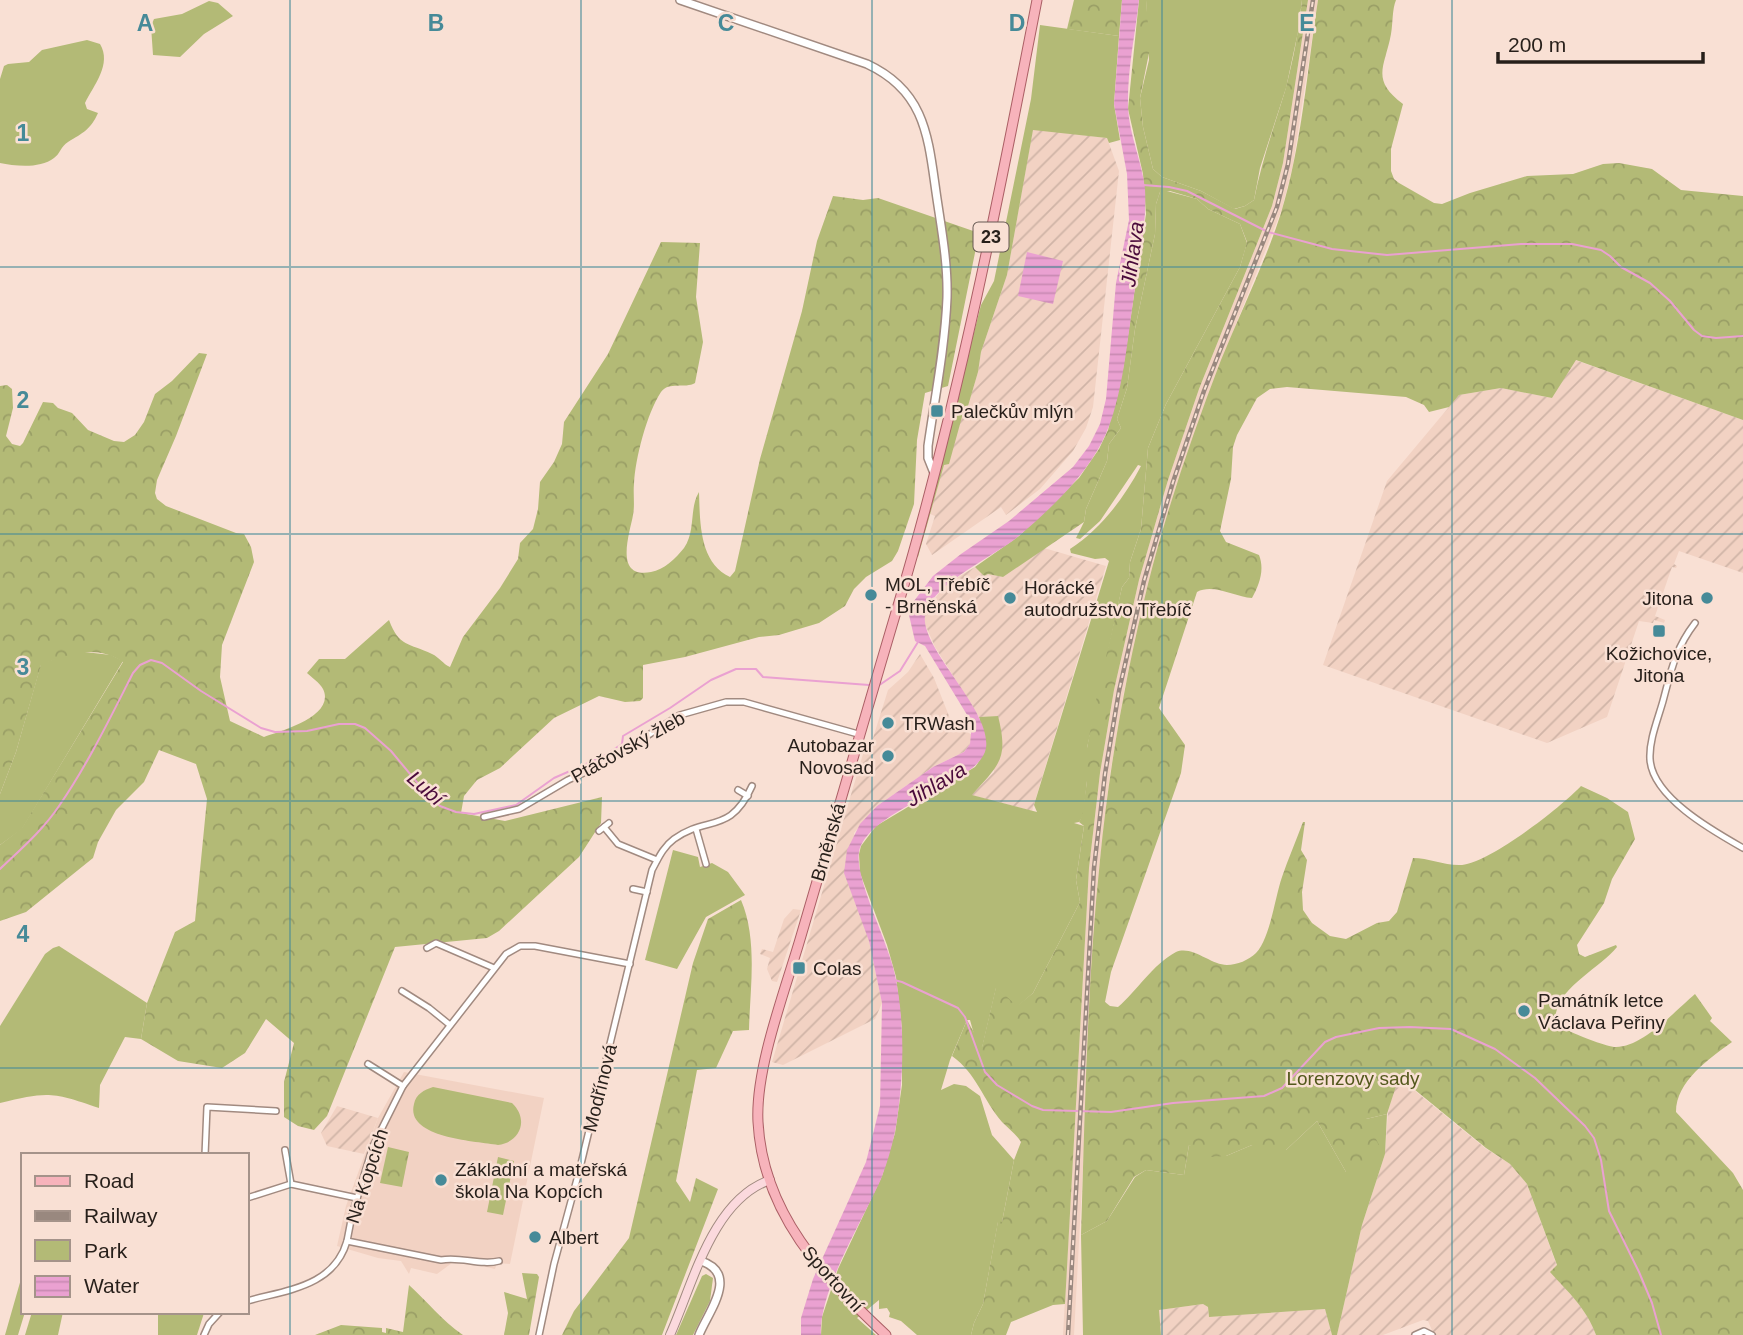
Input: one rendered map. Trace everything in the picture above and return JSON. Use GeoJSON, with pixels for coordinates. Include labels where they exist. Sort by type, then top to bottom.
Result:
{"type":"FeatureCollection","features":[{"type":"Feature","properties":{"kind":"main road","name":"23"},"geometry":{"type":"LineString","coordinates":[[934,473],[976,307],[1037,0]]}},
{"type":"Feature","properties":{"kind":"main road","name":"Brněnská"},"geometry":{"type":"LineString","coordinates":[[771,1180],[758,1117],[769,1044],[934,473]]}},
{"type":"Feature","properties":{"kind":"main road"},"geometry":{"type":"LineString","coordinates":[[670,1335],[701,1261],[724,1216],[741,1197],[771,1180]]}},
{"type":"Feature","properties":{"kind":"main road","name":"Sportovní"},"geometry":{"type":"LineString","coordinates":[[771,1180],[783,1213],[806,1251],[831,1282],[886,1335]]}},
{"type":"Feature","properties":{"kind":"street"},"geometry":{"type":"LineString","coordinates":[[680,0],[875,68],[898,84],[917,107],[925,125],[930,149],[946,257],[947,298],[928,446],[928,458],[934,473]]}},
{"type":"Feature","properties":{"kind":"street"},"geometry":{"type":"LineString","coordinates":[[1695,623],[1677,650],[1653,738],[1650,762],[1653,775],[1670,797],[1743,848]]}},
{"type":"Feature","properties":{"kind":"street","name":"Ptáčovský žleb"},"geometry":{"type":"LineString","coordinates":[[484,817],[519,809],[568,780],[601,765],[680,715],[726,702],[744,702],[858,734]]}},
{"type":"Feature","properties":{"kind":"street"},"geometry":{"type":"LineString","coordinates":[[604,827],[618,844],[657,860],[673,840],[734,814],[752,786]]}},
{"type":"Feature","properties":{"kind":"street"},"geometry":{"type":"LineString","coordinates":[[738,790],[748,796]]}},
{"type":"Feature","properties":{"kind":"street"},"geometry":{"type":"LineString","coordinates":[[696,829],[706,864]]}},
{"type":"Feature","properties":{"kind":"street","name":"Modřínová"},"geometry":{"type":"LineString","coordinates":[[539,1335],[554,1264],[657,860]]}},
{"type":"Feature","properties":{"kind":"street"},"geometry":{"type":"LineString","coordinates":[[633,889],[647,892]]}},
{"type":"Feature","properties":{"kind":"street"},"geometry":{"type":"LineString","coordinates":[[427,948],[436,943],[494,968]]}},
{"type":"Feature","properties":{"kind":"street","name":"Na Kopcích"},"geometry":{"type":"LineString","coordinates":[[499,1261],[491,1264],[454,1257],[441,1260],[347,1241],[373,1146],[403,1086],[494,968],[513,950],[527,946],[629,964]]}},
{"type":"Feature","properties":{"kind":"street"},"geometry":{"type":"LineString","coordinates":[[402,991],[450,1025]]}},
{"type":"Feature","properties":{"kind":"street"},"geometry":{"type":"LineString","coordinates":[[368,1064],[403,1086]]}},
{"type":"Feature","properties":{"kind":"street"},"geometry":{"type":"LineString","coordinates":[[205,1153],[207,1107],[276,1111]]}},
{"type":"Feature","properties":{"kind":"street"},"geometry":{"type":"LineString","coordinates":[[285,1150],[291,1184]]}},
{"type":"Feature","properties":{"kind":"street"},"geometry":{"type":"LineString","coordinates":[[248,1198],[291,1184],[357,1198]]}},
{"type":"Feature","properties":{"kind":"street"},"geometry":{"type":"LineString","coordinates":[[248,1301],[299,1289],[316,1281],[340,1258],[347,1241]]}},
{"type":"Feature","properties":{"kind":"street"},"geometry":{"type":"LineString","coordinates":[[699,1335],[719,1293],[720,1280],[713,1267],[701,1261]]}},
{"type":"Feature","properties":{"kind":"street"},"geometry":{"type":"LineString","coordinates":[[204,1335],[216,1314]]}},
{"type":"Feature","properties":{"kind":"street"},"geometry":{"type":"LineString","coordinates":[[1415,1335],[1424,1331],[1432,1335]]}},
{"type":"Feature","properties":{"kind":"shaded area"},"geometry":{"type":"Polygon","coordinates":[[[1308,0],[1318,0],[1293,165],[1282,209],[1209,392],[1177,484],[1149,582],[1124,692],[1110,775],[1099,869],[1074,1335],[1063,1335],[1089,868],[1100,773],[1114,690],[1139,580],[1168,480],[1199,389],[1272,206],[1283,163],[1308,0]]]}},
{"type":"Feature","properties":{"kind":"shaded area"},"geometry":{"type":"Polygon","coordinates":[[[1033,129],[1107,138],[1119,171],[1093,407],[1086,428],[1073,451],[1040,489],[1006,515],[1001,507],[932,555],[926,544],[935,516],[930,514],[944,464],[968,405],[981,352],[1007,275],[1033,129]]]}},
{"type":"Feature","properties":{"kind":"shaded area","name":"Jitona"},"geometry":{"type":"Polygon","coordinates":[[[1575,360],[1743,420],[1743,573],[1679,551],[1674,564],[1677,566],[1672,567],[1655,616],[1665,620],[1664,623],[1654,620],[1653,623],[1639,621],[1607,717],[1547,743],[1323,665],[1387,481],[1459,395],[1501,388],[1552,398],[1575,360]]]}},
{"type":"Feature","properties":{"kind":"shaded area"},"geometry":{"type":"Polygon","coordinates":[[[1044,548],[1106,566],[1032,811],[971,795],[994,772],[998,716],[979,717],[935,647],[924,622],[925,612],[945,585],[975,567],[984,576],[988,574],[1003,577],[1044,548]]]}},
{"type":"Feature","properties":{"kind":"shaded area"},"geometry":{"type":"Polygon","coordinates":[[[920,654],[934,678],[951,721],[972,735],[964,752],[933,767],[877,806],[854,833],[869,941],[882,1003],[875,1019],[783,1065],[772,1062],[863,754],[873,738],[888,690],[908,672],[920,654]]]}},
{"type":"Feature","properties":{"kind":"shaded area"},"geometry":{"type":"Polygon","coordinates":[[[793,909],[801,910],[777,982],[772,981],[767,969],[770,958],[760,954],[762,949],[773,952],[784,919],[793,909]]]}},
{"type":"Feature","properties":{"kind":"shaded area","name":"Základní a mateřská škola Na Kopcích"},"geometry":{"type":"Polygon","coordinates":[[[404,1072],[544,1098],[510,1264],[497,1263],[495,1269],[456,1260],[437,1274],[411,1268],[409,1274],[401,1261],[378,1258],[337,1246],[346,1206],[378,1118],[404,1072]]]}},
{"type":"Feature","properties":{"kind":"shaded area"},"geometry":{"type":"Polygon","coordinates":[[[1395,1085],[1409,1086],[1485,1148],[1510,1164],[1527,1184],[1557,1266],[1551,1272],[1579,1304],[1596,1335],[1434,1335],[1428,1321],[1423,1320],[1383,1335],[1337,1335],[1362,1225],[1385,1154],[1388,1112],[1395,1085]]]}},
{"type":"Feature","properties":{"kind":"shaded area"},"geometry":{"type":"Polygon","coordinates":[[[337,1106],[378,1118],[364,1154],[327,1146],[321,1133],[337,1106]]]}},
{"type":"Feature","properties":{"kind":"shaded area"},"geometry":{"type":"Polygon","coordinates":[[[1203,1304],[1208,1307],[1209,1317],[1325,1309],[1332,1335],[1161,1335],[1158,1310],[1203,1304]]]}},
{"type":"Feature","properties":{"kind":"green space"},"geometry":{"type":"Polygon","coordinates":[[[1074,0],[1122,0],[1119,36],[1067,29],[1074,0]]]}},
{"type":"Feature","properties":{"kind":"green space"},"geometry":{"type":"Polygon","coordinates":[[[1139,0],[1146,0],[1150,48],[1140,98],[1143,127],[1153,169],[1162,177],[1201,191],[1235,209],[1254,200],[1288,80],[1302,0],[1308,0],[1283,163],[1272,206],[1199,389],[1168,480],[1139,580],[1114,690],[1100,773],[1089,868],[1065,1304],[1053,1305],[1011,1322],[1006,1335],[971,1335],[983,1304],[998,1221],[1002,1222],[1014,1160],[1021,1142],[995,1114],[968,1071],[952,1056],[967,1020],[982,1047],[996,987],[1017,1006],[1033,993],[1080,902],[1076,880],[1084,826],[1079,822],[1087,781],[1087,748],[1122,587],[1129,578],[1130,562],[1141,529],[1148,448],[1166,404],[1240,267],[1247,242],[1240,224],[1208,209],[1197,199],[1170,191],[1160,192],[1127,388],[1117,419],[1121,428],[1109,444],[1107,461],[1086,509],[1084,522],[1003,577],[988,574],[984,576],[975,567],[1019,536],[1079,478],[1099,449],[1108,430],[1123,369],[1146,214],[1143,174],[1128,109],[1139,0]]]}},
{"type":"Feature","properties":{"kind":"green space"},"geometry":{"type":"Polygon","coordinates":[[[1146,0],[1302,0],[1286,88],[1260,168],[1254,200],[1245,206],[1234,209],[1201,191],[1162,177],[1153,169],[1143,127],[1140,98],[1149,60],[1146,0]]]}},
{"type":"Feature","properties":{"kind":"green space","name":"Lorenzovy sady"},"geometry":{"type":"Polygon","coordinates":[[[1318,0],[1396,0],[1382,72],[1386,87],[1403,104],[1391,149],[1391,171],[1399,183],[1434,203],[1442,204],[1527,176],[1573,174],[1603,164],[1619,163],[1652,169],[1681,190],[1743,196],[1743,420],[1576,360],[1552,398],[1501,388],[1459,395],[1449,407],[1429,412],[1424,405],[1406,397],[1287,387],[1270,389],[1257,398],[1233,447],[1231,479],[1220,531],[1226,542],[1259,555],[1260,577],[1252,598],[1210,589],[1197,592],[1159,708],[1185,745],[1181,773],[1111,972],[1105,1002],[1118,1007],[1160,963],[1176,952],[1188,951],[1227,965],[1243,962],[1256,953],[1265,938],[1282,877],[1303,822],[1301,850],[1307,860],[1302,892],[1303,910],[1312,923],[1330,936],[1346,939],[1377,923],[1389,921],[1397,912],[1413,858],[1456,865],[1475,862],[1525,833],[1581,786],[1607,798],[1628,812],[1635,839],[1612,879],[1604,903],[1577,945],[1579,954],[1585,957],[1616,945],[1617,947],[1565,994],[1559,1003],[1556,1020],[1571,1032],[1616,1047],[1637,1041],[1648,1034],[1695,994],[1712,1018],[1710,1021],[1732,1042],[1695,1072],[1682,1090],[1676,1112],[1733,1173],[1743,1190],[1743,1335],[1596,1335],[1582,1309],[1550,1272],[1557,1265],[1527,1184],[1510,1164],[1486,1148],[1409,1085],[1397,1083],[1387,1114],[1366,1119],[1380,1147],[1360,1174],[1346,1172],[1317,1121],[1286,1150],[1260,1160],[1252,1145],[1226,1156],[1210,1157],[1189,1145],[1184,1175],[1146,1170],[1134,1177],[1107,1221],[1081,1235],[1087,1047],[1096,907],[1108,790],[1132,652],[1163,527],[1200,415],[1281,213],[1299,134],[1318,0]]]}},
{"type":"Feature","properties":{"kind":"green space"},"geometry":{"type":"Polygon","coordinates":[[[209,1],[218,3],[233,16],[204,34],[180,57],[153,55],[151,26],[154,19],[182,14],[209,1]]]}},
{"type":"Feature","properties":{"kind":"green space"},"geometry":{"type":"Polygon","coordinates":[[[1040,25],[1119,36],[1114,104],[1120,140],[1109,143],[1107,138],[1033,130],[1007,275],[981,352],[978,372],[968,406],[965,406],[949,464],[944,465],[918,557],[981,305],[994,281],[1031,99],[1040,25]]]}},
{"type":"Feature","properties":{"kind":"green space"},"geometry":{"type":"Polygon","coordinates":[[[87,40],[100,44],[104,59],[100,74],[85,103],[87,109],[98,113],[92,123],[56,156],[42,164],[27,166],[0,163],[0,79],[4,66],[29,62],[42,50],[87,40]]]}},
{"type":"Feature","properties":{"kind":"green space"},"geometry":{"type":"Polygon","coordinates":[[[1163,190],[1197,199],[1208,209],[1240,224],[1247,243],[1240,267],[1166,404],[1148,448],[1141,529],[1130,562],[1129,578],[1122,587],[1087,748],[1083,816],[1079,822],[1074,823],[1084,826],[1076,880],[1080,902],[1033,993],[1017,1007],[996,988],[982,1048],[975,1038],[970,1020],[967,1020],[941,1090],[954,1084],[966,1086],[980,1096],[992,1135],[1014,1160],[1002,1222],[998,1222],[983,1304],[971,1335],[917,1335],[901,1321],[889,1317],[887,1308],[879,1309],[879,1300],[857,1318],[876,1335],[821,1335],[822,1317],[838,1269],[882,1176],[895,1133],[902,1085],[902,1029],[896,977],[860,873],[861,846],[876,826],[975,767],[983,749],[979,717],[998,716],[1002,752],[995,768],[972,795],[1037,812],[1034,805],[1109,561],[1105,558],[1095,559],[1071,553],[1070,549],[1092,532],[1111,512],[1141,466],[1138,465],[1100,521],[1080,539],[1076,538],[1107,461],[1109,444],[1121,428],[1117,419],[1127,388],[1135,329],[1155,234],[1156,204],[1163,190]]]}},
{"type":"Feature","properties":{"kind":"green space"},"geometry":{"type":"Polygon","coordinates":[[[833,196],[863,200],[878,198],[979,233],[948,386],[925,393],[917,440],[914,504],[898,551],[892,561],[866,577],[854,589],[845,606],[819,623],[779,635],[759,637],[643,665],[643,698],[640,701],[625,702],[599,696],[554,718],[500,768],[477,780],[464,796],[461,813],[505,821],[602,797],[601,823],[579,857],[499,931],[487,938],[395,947],[327,1116],[314,1130],[298,1126],[284,1117],[284,1082],[294,1043],[266,1019],[245,1053],[222,1068],[178,1061],[141,1039],[147,1003],[175,932],[195,921],[207,799],[196,764],[159,750],[144,782],[116,810],[98,842],[93,858],[26,912],[0,921],[0,845],[22,828],[123,662],[102,653],[92,652],[72,654],[41,665],[16,752],[0,794],[0,386],[7,385],[12,389],[13,408],[6,436],[12,444],[20,446],[23,443],[43,402],[53,403],[72,413],[88,430],[114,441],[124,442],[135,435],[144,422],[155,394],[199,353],[207,354],[157,480],[155,493],[157,499],[166,506],[244,534],[251,547],[254,562],[222,645],[220,677],[230,721],[264,737],[305,721],[322,707],[325,699],[323,689],[307,673],[319,659],[345,659],[389,620],[401,640],[434,655],[450,667],[463,637],[500,588],[518,559],[520,543],[533,529],[540,482],[562,444],[564,422],[608,354],[661,242],[700,243],[696,297],[703,342],[695,383],[664,389],[647,424],[635,474],[634,511],[627,543],[628,562],[632,569],[651,572],[661,569],[673,559],[688,541],[699,492],[701,528],[707,552],[720,571],[730,577],[735,571],[760,459],[802,311],[817,241],[833,196]]]}},
{"type":"Feature","properties":{"kind":"green space"},"geometry":{"type":"Polygon","coordinates":[[[76,651],[111,655],[123,661],[22,829],[0,845],[0,794],[16,752],[41,664],[76,651]]]}},
{"type":"Feature","properties":{"kind":"green space"},"geometry":{"type":"Polygon","coordinates":[[[673,850],[698,857],[700,867],[712,863],[728,872],[745,895],[706,917],[677,969],[645,960],[673,850]]]}},
{"type":"Feature","properties":{"kind":"green space"},"geometry":{"type":"Polygon","coordinates":[[[741,900],[750,931],[749,1030],[733,1031],[716,1068],[697,1070],[676,1181],[690,1202],[696,1178],[718,1189],[662,1335],[562,1335],[574,1311],[629,1238],[693,963],[708,919],[741,900]]]}},
{"type":"Feature","properties":{"kind":"green space"},"geometry":{"type":"Polygon","coordinates":[[[59,946],[147,1003],[141,1039],[125,1037],[100,1085],[99,1108],[50,1095],[29,1096],[0,1103],[0,1026],[45,954],[59,946]]]}},
{"type":"Feature","properties":{"kind":"green space"},"geometry":{"type":"Polygon","coordinates":[[[433,1087],[512,1103],[520,1116],[517,1135],[498,1145],[444,1136],[431,1131],[420,1124],[414,1115],[414,1104],[421,1093],[433,1087]]]}},
{"type":"Feature","properties":{"kind":"green space"},"geometry":{"type":"Polygon","coordinates":[[[1387,1114],[1385,1154],[1362,1225],[1337,1335],[1332,1335],[1325,1309],[1209,1317],[1208,1307],[1203,1304],[1159,1310],[1161,1335],[1083,1335],[1081,1235],[1107,1221],[1135,1177],[1146,1170],[1184,1175],[1189,1145],[1226,1156],[1252,1145],[1286,1150],[1317,1121],[1346,1172],[1366,1119],[1387,1114]]]}},
{"type":"Feature","properties":{"kind":"green space"},"geometry":{"type":"Polygon","coordinates":[[[388,1147],[409,1152],[402,1187],[380,1183],[388,1147]]]}},
{"type":"Feature","properties":{"kind":"green space"},"geometry":{"type":"Polygon","coordinates":[[[498,1157],[514,1161],[503,1215],[487,1212],[498,1157]]]}},
{"type":"Feature","properties":{"kind":"green space"},"geometry":{"type":"Polygon","coordinates":[[[522,1273],[537,1274],[539,1277],[529,1335],[504,1335],[508,1313],[504,1292],[527,1299],[522,1273]]]}},
{"type":"Feature","properties":{"kind":"green space"},"geometry":{"type":"Polygon","coordinates":[[[706,1274],[713,1278],[710,1301],[693,1335],[676,1335],[702,1276],[706,1274]]]}},
{"type":"Feature","properties":{"kind":"green space"},"geometry":{"type":"Polygon","coordinates":[[[21,1279],[21,1314],[24,1314],[18,1335],[5,1335],[21,1279]]]}},
{"type":"Feature","properties":{"kind":"green space"},"geometry":{"type":"Polygon","coordinates":[[[409,1285],[463,1335],[315,1335],[341,1325],[382,1328],[382,1332],[386,1333],[386,1328],[403,1332],[409,1285]]]}},
{"type":"Feature","properties":{"kind":"green space"},"geometry":{"type":"Polygon","coordinates":[[[31,1314],[63,1314],[58,1335],[25,1335],[31,1314]]]}},
{"type":"Feature","properties":{"kind":"green space"},"geometry":{"type":"Polygon","coordinates":[[[158,1314],[204,1314],[197,1335],[158,1335],[158,1314]]]}},
{"type":"Feature","properties":{"kind":"water","name":"Jihlava"},"geometry":{"type":"Polygon","coordinates":[[[1122,0],[1139,0],[1130,67],[1128,107],[1145,189],[1145,215],[1118,397],[1097,451],[1072,485],[1020,535],[942,589],[926,611],[925,625],[931,641],[977,714],[985,732],[986,748],[979,761],[965,774],[882,822],[867,836],[859,852],[867,894],[892,962],[901,1011],[902,1066],[899,1102],[886,1165],[834,1278],[822,1318],[821,1335],[801,1335],[801,1318],[813,1279],[866,1162],[880,1106],[882,1003],[869,941],[844,873],[847,850],[860,824],[877,806],[933,767],[964,752],[970,744],[972,723],[925,646],[915,641],[909,615],[914,601],[933,576],[1009,521],[1073,467],[1089,446],[1100,424],[1106,399],[1116,283],[1129,220],[1127,174],[1114,104],[1122,0]]]}},
{"type":"Feature","properties":{"kind":"water"},"geometry":{"type":"Polygon","coordinates":[[[1027,252],[1063,261],[1053,304],[1018,296],[1027,252]]]}},
{"type":"Feature","properties":{"kind":"waterway"},"geometry":{"type":"LineString","coordinates":[[1143,185],[1187,191],[1268,232],[1332,249],[1387,255],[1521,244],[1572,244],[1601,250],[1621,267],[1650,283],[1702,336],[1743,336]]}},
{"type":"Feature","properties":{"kind":"waterway","name":"Lubí"},"geometry":{"type":"LineString","coordinates":[[878,686],[900,671],[918,642]]}},
{"type":"Feature","properties":{"kind":"waterway","name":"Lubí"},"geometry":{"type":"LineString","coordinates":[[0,869],[53,815],[89,757],[133,673],[140,665],[151,660],[162,663],[261,728],[275,732],[307,731],[339,724],[355,724],[365,728],[391,751],[430,798],[440,806],[456,812],[474,814],[516,805],[554,778],[602,757],[622,744],[623,736],[711,680],[736,669],[756,669],[763,677],[869,685]]}},
{"type":"Feature","properties":{"kind":"waterway"},"geometry":{"type":"LineString","coordinates":[[894,980],[958,1008],[965,1017],[985,1072],[997,1085],[1043,1110],[1111,1112],[1173,1103],[1264,1096],[1282,1088],[1325,1042],[1379,1028],[1451,1029],[1495,1049],[1535,1078],[1594,1138],[1601,1160],[1609,1211],[1639,1272],[1661,1335]]}},
{"type":"Feature","properties":{"kind":"railway"},"geometry":{"type":"LineString","coordinates":[[1068,1335],[1094,868],[1105,774],[1119,691],[1144,581],[1173,482],[1204,391],[1277,207],[1288,164],[1313,0]]}},
{"type":"Feature","properties":{"kind":"place","name":"Palečkův mlýn"},"geometry":{"type":"Point","coordinates":[937,411]}},
{"type":"Feature","properties":{"kind":"place","name":"MOL, Třebíč - Brněnská"},"geometry":{"type":"Point","coordinates":[871,595]}},
{"type":"Feature","properties":{"kind":"place","name":"Horácké autodružstvo Třebíč"},"geometry":{"type":"Point","coordinates":[1010,598]}},
{"type":"Feature","properties":{"kind":"place","name":"Jitona"},"geometry":{"type":"Point","coordinates":[1707,598]}},
{"type":"Feature","properties":{"kind":"place","name":"Kožichovice, Jitona"},"geometry":{"type":"Point","coordinates":[1659,631]}},
{"type":"Feature","properties":{"kind":"place","name":"TRWash"},"geometry":{"type":"Point","coordinates":[888,723]}},
{"type":"Feature","properties":{"kind":"place","name":"Autobazar Novosad"},"geometry":{"type":"Point","coordinates":[888,756]}},
{"type":"Feature","properties":{"kind":"place","name":"Colas"},"geometry":{"type":"Point","coordinates":[799,968]}},
{"type":"Feature","properties":{"kind":"place","name":"Památník letce Václava Peřiny"},"geometry":{"type":"Point","coordinates":[1524,1011]}},
{"type":"Feature","properties":{"kind":"place","name":"Základní a mateřská škola Na Kopcích"},"geometry":{"type":"Point","coordinates":[441,1180]}},
{"type":"Feature","properties":{"kind":"place","name":"Albert"},"geometry":{"type":"Point","coordinates":[535,1237]}}]}
